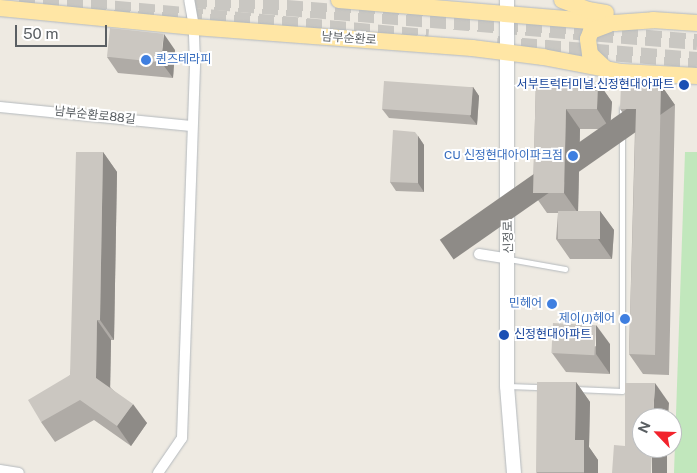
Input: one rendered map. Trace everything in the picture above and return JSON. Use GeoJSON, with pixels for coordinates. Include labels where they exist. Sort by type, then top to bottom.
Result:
{"type":"FeatureCollection","features":[{"type":"Feature","properties":{"kind":"main road"},"geometry":{"type":"LineString","coordinates":[[339,0],[425,8],[507,7],[614,23],[652,20]]}},
{"type":"Feature","properties":{"kind":"main road"},"geometry":{"type":"LineString","coordinates":[[425,8],[463,0]]}},
{"type":"Feature","properties":{"kind":"main road"},"geometry":{"type":"LineString","coordinates":[[562,0],[588,10],[652,20],[697,23]]}},
{"type":"Feature","properties":{"kind":"main road","name":"신정로"},"geometry":{"type":"LineString","coordinates":[[507,7],[509,259],[507,386],[514,473]]}},
{"type":"Feature","properties":{"kind":"main road","name":"남부순환로"},"geometry":{"type":"LineString","coordinates":[[0,8],[194,27],[472,48],[606,69],[622,76],[697,76]]}},
{"type":"Feature","properties":{"kind":"main road"},"geometry":{"type":"LineString","coordinates":[[606,69],[590,54],[588,39],[591,31],[614,23]]}},
{"type":"Feature","properties":{"kind":"street"},"geometry":{"type":"LineString","coordinates":[[158,473],[182,438],[191,126],[195,64],[194,27],[188,0]]}},
{"type":"Feature","properties":{"kind":"street","name":"남부순환로88길"},"geometry":{"type":"LineString","coordinates":[[0,107],[191,126]]}},
{"type":"Feature","properties":{"kind":"street"},"geometry":{"type":"LineString","coordinates":[[479,254],[509,259]]}},
{"type":"Feature","properties":{"kind":"street"},"geometry":{"type":"LineString","coordinates":[[0,470],[19,473]]}},
{"type":"Feature","properties":{"kind":"lane"},"geometry":{"type":"LineString","coordinates":[[564,388],[622,391],[622,100]]}},
{"type":"Feature","properties":{"kind":"lane"},"geometry":{"type":"LineString","coordinates":[[509,259],[565,269]]}},
{"type":"Feature","properties":{"kind":"lane"},"geometry":{"type":"LineString","coordinates":[[507,386],[545,387]]}},
{"type":"Feature","properties":{"kind":"green space"},"geometry":{"type":"Polygon","coordinates":[[[685,152],[697,152],[697,473],[674,473],[675,458],[682,458],[682,408],[676,408],[685,152]]]}},
{"type":"Feature","properties":{"kind":"building"},"geometry":{"type":"Polygon","coordinates":[[[110,28],[164,34],[161,62],[107,57],[110,28]]]}},
{"type":"Feature","properties":{"kind":"building"},"geometry":{"type":"Polygon","coordinates":[[[536,80],[598,82],[597,109],[566,109],[564,193],[533,193],[536,80]]]}},
{"type":"Feature","properties":{"kind":"building"},"geometry":{"type":"Polygon","coordinates":[[[384,81],[473,87],[471,115],[382,109],[384,81]]]}},
{"type":"Feature","properties":{"kind":"building"},"geometry":{"type":"Polygon","coordinates":[[[621,84],[661,85],[655,355],[629,354],[636,109],[620,109],[621,84]]]}},
{"type":"Feature","properties":{"kind":"building"},"geometry":{"type":"Polygon","coordinates":[[[393,130],[415,132],[418,136],[418,183],[390,182],[393,130]]]}},
{"type":"Feature","properties":{"kind":"building"},"geometry":{"type":"Polygon","coordinates":[[[76,152],[103,152],[100,320],[97,320],[96,378],[133,404],[117,426],[80,400],[41,422],[28,400],[70,375],[76,152]]]}},
{"type":"Feature","properties":{"kind":"building"},"geometry":{"type":"Polygon","coordinates":[[[558,211],[600,211],[600,239],[558,239],[558,211]]]}},
{"type":"Feature","properties":{"kind":"building"},"geometry":{"type":"Polygon","coordinates":[[[553,323],[596,325],[594,355],[551,353],[553,323]]]}},
{"type":"Feature","properties":{"kind":"building"},"geometry":{"type":"Polygon","coordinates":[[[537,382],[576,382],[575,440],[584,440],[584,472],[536,472],[537,382]]]}},
{"type":"Feature","properties":{"kind":"building"},"geometry":{"type":"Polygon","coordinates":[[[625,383],[655,383],[654,408],[632,408],[632,458],[652,458],[651,473],[612,473],[614,445],[625,446],[625,383]]]}},
{"type":"Feature","properties":{"kind":"tunnel"},"geometry":{"type":"LineString","coordinates":[[19,0],[428,37]]}},
{"type":"Feature","properties":{"kind":"tunnel"},"geometry":{"type":"LineString","coordinates":[[191,0],[697,42]]}},
{"type":"Feature","properties":{"kind":"tunnel"},"geometry":{"type":"LineString","coordinates":[[497,44],[697,60]]}},
{"type":"Feature","properties":{"kind":"place","name":"퀸즈테라피"},"geometry":{"type":"Point","coordinates":[146,60]}},
{"type":"Feature","properties":{"kind":"place","name":"서부트럭터미널.신정현대아파트"},"geometry":{"type":"Point","coordinates":[684,85]}},
{"type":"Feature","properties":{"kind":"place","name":"CU 신정현대아이파크점"},"geometry":{"type":"Point","coordinates":[573,156]}},
{"type":"Feature","properties":{"kind":"place","name":"민헤어"},"geometry":{"type":"Point","coordinates":[552,304]}},
{"type":"Feature","properties":{"kind":"place","name":"제이(J)헤어"},"geometry":{"type":"Point","coordinates":[625,319]}},
{"type":"Feature","properties":{"kind":"place","name":"신정현대아파트"},"geometry":{"type":"Point","coordinates":[504,335]}}]}
